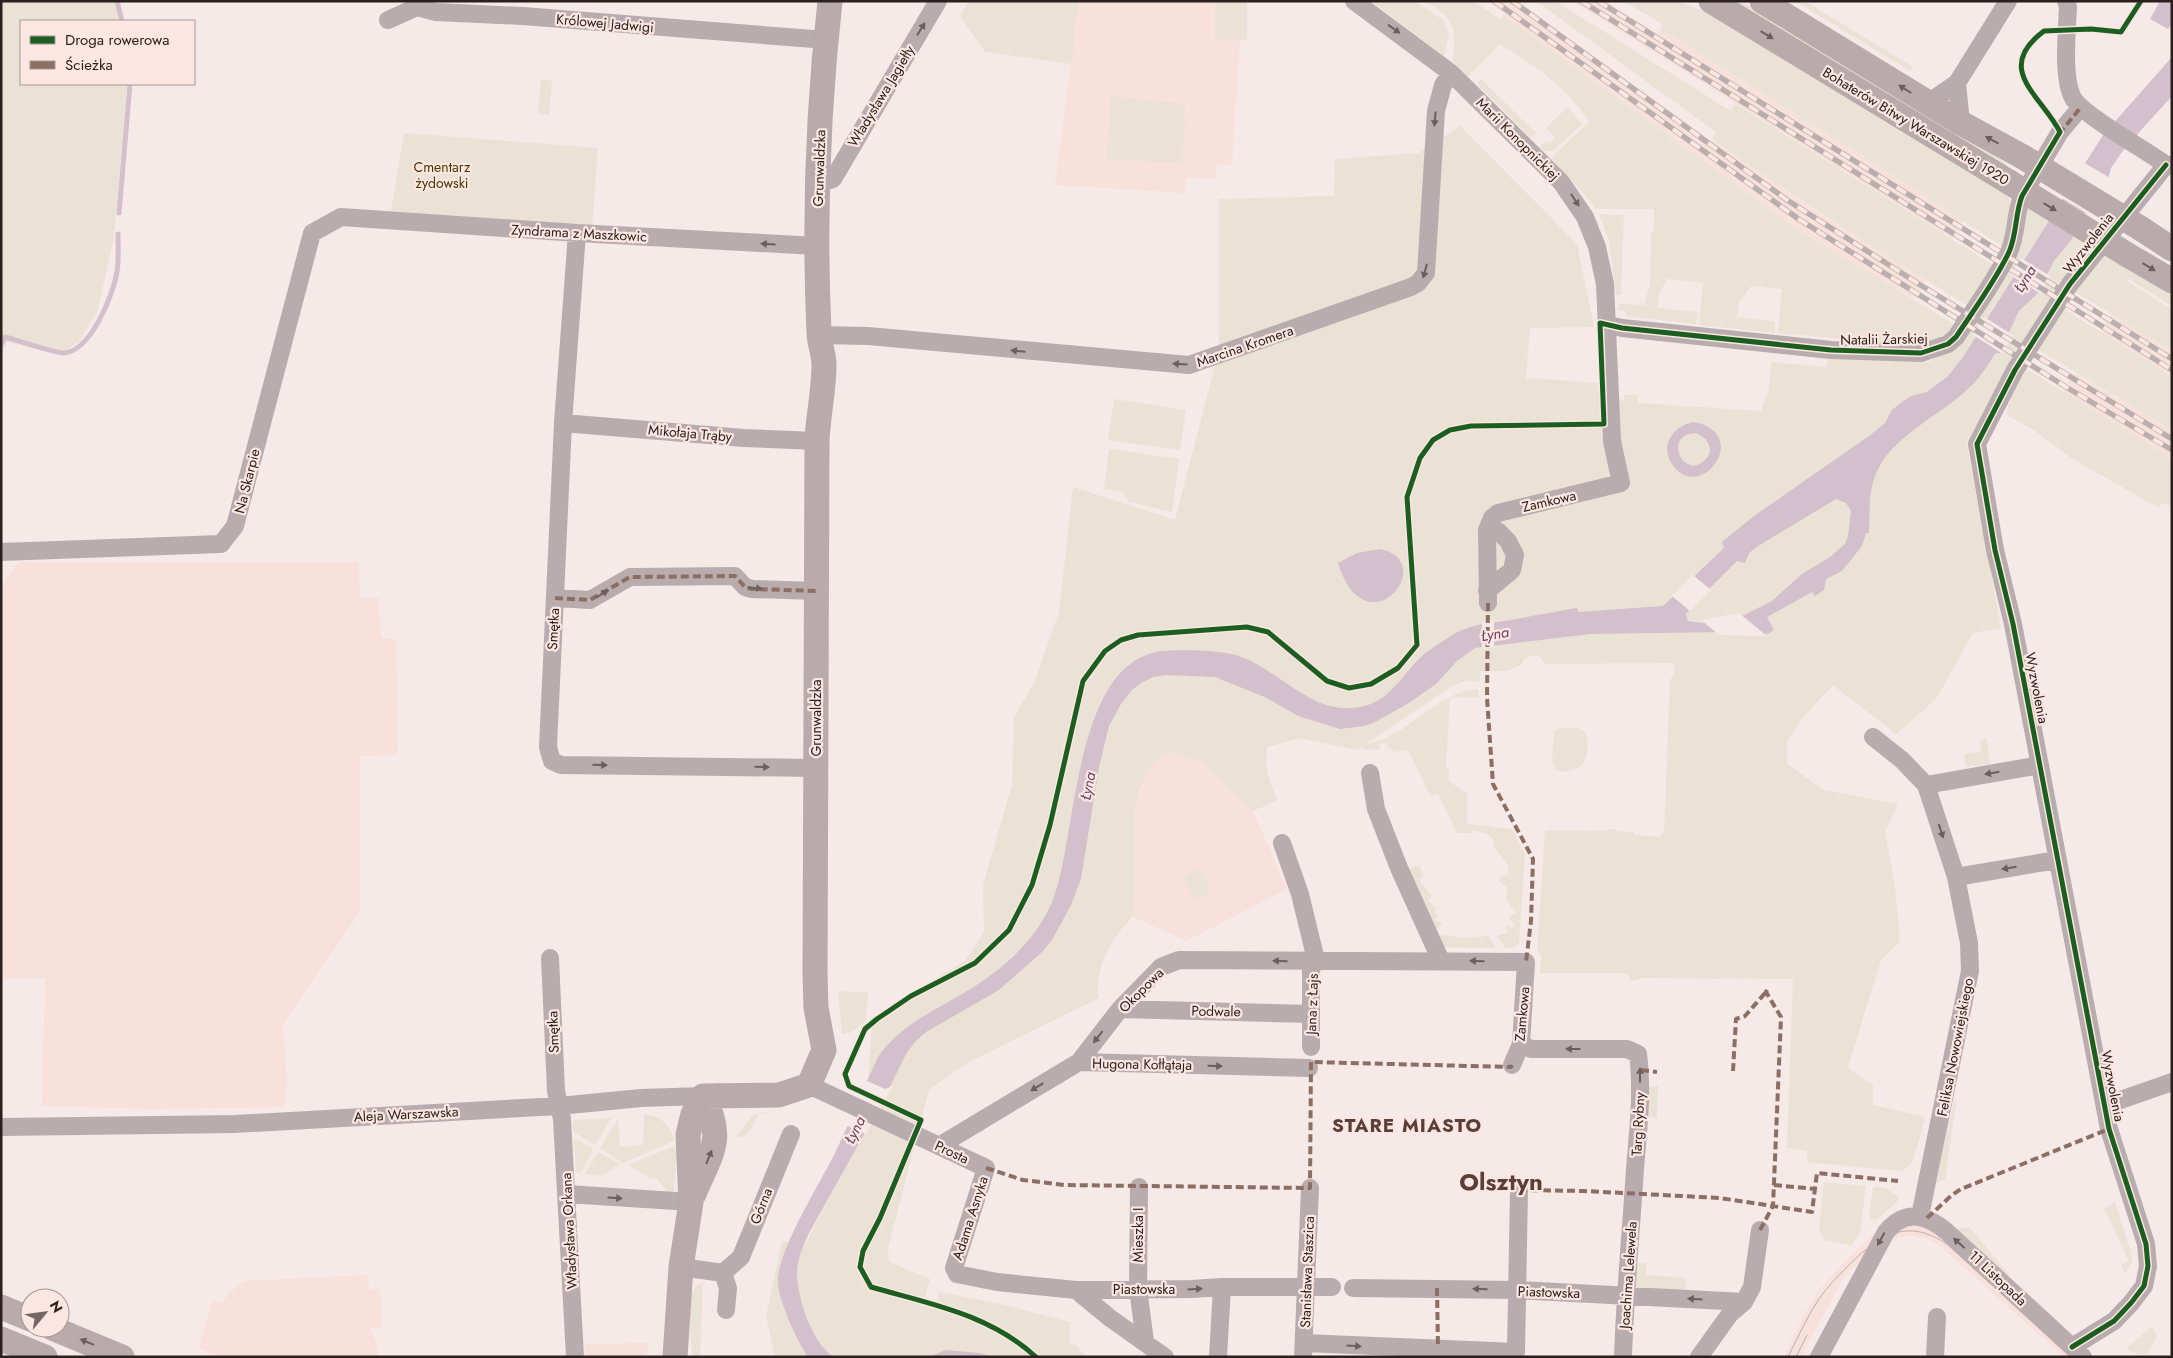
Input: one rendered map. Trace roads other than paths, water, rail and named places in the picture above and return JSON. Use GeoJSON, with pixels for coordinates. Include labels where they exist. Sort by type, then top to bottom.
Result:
{"type":"FeatureCollection","features":[{"type":"Feature","properties":{"kind":"street","name":"Grunwaldzka"},"geometry":{"type":"LineString","coordinates":[[809,1084],[810,1050],[816,1008],[814,886],[816,591],[818,434],[823,397],[824,364],[819,334],[817,246],[826,40],[830,1]]}},
{"type":"Feature","properties":{"kind":"street","name":"Władysława Jagiełły"},"geometry":{"type":"LineString","coordinates":[[819,183],[833,179],[938,1]]}},
{"type":"Feature","properties":{"kind":"street","name":"Marii Konopnickiej"},"geometry":{"type":"LineString","coordinates":[[1354,1],[1451,74],[1561,182],[1577,204],[1591,232],[1602,264],[1606,284],[1608,325]]}},
{"type":"Feature","properties":{"kind":"street","name":"Bohaterów Bitwy Warszawskiej 1920"},"geometry":{"type":"LineString","coordinates":[[1711,1],[2172,281]]}},
{"type":"Feature","properties":{"kind":"street","name":"Bohaterów Bitwy Warszawskiej 1920"},"geometry":{"type":"LineString","coordinates":[[1762,1],[1928,103],[2023,157],[2172,249]]}},
{"type":"Feature","properties":{"kind":"street"},"geometry":{"type":"LineString","coordinates":[[1928,103],[1957,83],[2008,1]]}},
{"type":"Feature","properties":{"kind":"street"},"geometry":{"type":"LineString","coordinates":[[2066,1],[2068,7],[2066,64],[2072,98],[2081,107],[2104,123],[2169,165]]}},
{"type":"Feature","properties":{"kind":"street","name":"Królowej Jadwigi"},"geometry":{"type":"LineString","coordinates":[[388,20],[417,6],[436,12],[523,16],[826,40]]}},
{"type":"Feature","properties":{"kind":"street","name":"Marcina Kromera"},"geometry":{"type":"LineString","coordinates":[[819,334],[1189,365],[1411,287],[1418,283],[1426,273],[1436,111],[1443,85],[1451,74]]}},
{"type":"Feature","properties":{"kind":"street"},"geometry":{"type":"LineString","coordinates":[[1957,83],[1962,123]]}},
{"type":"Feature","properties":{"kind":"street","name":"Natalii Żarskiej"},"geometry":{"type":"LineString","coordinates":[[1608,325],[1831,350],[1921,353],[1948,344],[1956,337],[2009,252],[2015,233],[2018,205],[2022,196],[2060,132],[2081,107]]}},
{"type":"Feature","properties":{"kind":"street","name":"Wyzwolenia"},"geometry":{"type":"LineString","coordinates":[[2078,1352],[2114,1321],[2139,1295],[2144,1286],[2148,1266],[2146,1244],[2109,1129],[2014,624],[1995,550],[1977,444],[2015,370],[2076,275],[2169,165]]}},
{"type":"Feature","properties":{"kind":"street","name":"Zyndrama z Maszkowic"},"geometry":{"type":"LineString","coordinates":[[341,216],[577,233],[817,246]]}},
{"type":"Feature","properties":{"kind":"street","name":"Na Skarpie"},"geometry":{"type":"LineString","coordinates":[[1,552],[221,544],[235,526],[312,233],[341,216]]}},
{"type":"Feature","properties":{"kind":"street","name":"Smętka"},"geometry":{"type":"LineString","coordinates":[[577,233],[563,423],[548,747],[552,761],[561,765],[816,768]]}},
{"type":"Feature","properties":{"kind":"street","name":"Zamkowa"},"geometry":{"type":"LineString","coordinates":[[1487,530],[1492,518],[1498,512],[1621,483],[1612,441],[1608,325]]}},
{"type":"Feature","properties":{"kind":"street","name":"Mikołaja Trąby"},"geometry":{"type":"LineString","coordinates":[[563,423],[744,438],[818,434]]}},
{"type":"Feature","properties":{"kind":"street"},"geometry":{"type":"LineString","coordinates":[[1487,530],[1499,532],[1508,542],[1515,555],[1512,570],[1488,597],[1487,530]]}},
{"type":"Feature","properties":{"kind":"street"},"geometry":{"type":"LineString","coordinates":[[555,598],[590,600],[630,577],[735,576],[745,587],[752,589],[816,591]]}},
{"type":"Feature","properties":{"kind":"street","name":"Feliksa Nowowiejskiego"},"geometry":{"type":"LineString","coordinates":[[1873,737],[1902,760],[1926,785],[1956,877],[1969,943],[1970,971],[1920,1216]]}},
{"type":"Feature","properties":{"kind":"street"},"geometry":{"type":"LineString","coordinates":[[1926,785],[2040,765]]}},
{"type":"Feature","properties":{"kind":"street"},"geometry":{"type":"LineString","coordinates":[[1370,773],[1376,809],[1399,868],[1441,961]]}},
{"type":"Feature","properties":{"kind":"street"},"geometry":{"type":"LineString","coordinates":[[1282,843],[1300,894],[1315,962]]}},
{"type":"Feature","properties":{"kind":"street"},"geometry":{"type":"LineString","coordinates":[[1956,877],[2057,860]]}},
{"type":"Feature","properties":{"kind":"street","name":"Smętka"},"geometry":{"type":"LineString","coordinates":[[550,958],[556,1090],[559,1106]]}},
{"type":"Feature","properties":{"kind":"street","name":"Okopowa"},"geometry":{"type":"LineString","coordinates":[[1079,1062],[1120,1009],[1161,967],[1179,960],[1526,962]]}},
{"type":"Feature","properties":{"kind":"street","name":"Jana z Łajs"},"geometry":{"type":"LineString","coordinates":[[1310,1055],[1311,971],[1315,962]]}},
{"type":"Feature","properties":{"kind":"street","name":"Zamkowa"},"geometry":{"type":"LineString","coordinates":[[1512,1065],[1521,1044],[1526,962]]}},
{"type":"Feature","properties":{"kind":"street","name":"Podwale"},"geometry":{"type":"LineString","coordinates":[[1120,1009],[1311,1014]]}},
{"type":"Feature","properties":{"kind":"street","name":"Targ Rybny"},"geometry":{"type":"LineString","coordinates":[[1521,1044],[1531,1049],[1626,1050],[1638,1054],[1640,1070],[1633,1194]]}},
{"type":"Feature","properties":{"kind":"street","name":"Hugona Kołłątaja"},"geometry":{"type":"LineString","coordinates":[[939,1146],[1079,1062],[1310,1055]]}},
{"type":"Feature","properties":{"kind":"street"},"geometry":{"type":"LineString","coordinates":[[2106,1105],[2172,1082]]}},
{"type":"Feature","properties":{"kind":"street","name":"Aleja Warszawska"},"geometry":{"type":"LineString","coordinates":[[1,1127],[235,1124],[559,1106],[641,1098],[779,1095],[809,1084]]}},
{"type":"Feature","properties":{"kind":"street","name":"Prosta"},"geometry":{"type":"LineString","coordinates":[[809,1084],[986,1168]]}},
{"type":"Feature","properties":{"kind":"street"},"geometry":{"type":"LineString","coordinates":[[675,1357],[681,1267],[691,1202],[716,1140],[714,1121],[703,1096]]}},
{"type":"Feature","properties":{"kind":"street","name":"Władysława Orkana"},"geometry":{"type":"LineString","coordinates":[[559,1106],[562,1119],[567,1194],[575,1357]]}},
{"type":"Feature","properties":{"kind":"street","name":"Górna"},"geometry":{"type":"LineString","coordinates":[[723,1273],[740,1257],[790,1134]]}},
{"type":"Feature","properties":{"kind":"street","name":"Adama Asnyka"},"geometry":{"type":"LineString","coordinates":[[954,1268],[986,1168]]}},
{"type":"Feature","properties":{"kind":"street","name":"Mieszka I"},"geometry":{"type":"LineString","coordinates":[[1139,1187],[1138,1289],[1144,1341]]}},
{"type":"Feature","properties":{"kind":"street","name":"Stanisława Staszica"},"geometry":{"type":"LineString","coordinates":[[1304,1350],[1310,1188]]}},
{"type":"Feature","properties":{"kind":"street"},"geometry":{"type":"LineString","coordinates":[[1304,1350],[1518,1354],[1519,1190]]}},
{"type":"Feature","properties":{"kind":"street"},"geometry":{"type":"LineString","coordinates":[[567,1194],[691,1202]]}},
{"type":"Feature","properties":{"kind":"street","name":"Joachima Lelewela"},"geometry":{"type":"LineString","coordinates":[[1623,1357],[1625,1294],[1633,1194]]}},
{"type":"Feature","properties":{"kind":"street"},"geometry":{"type":"LineString","coordinates":[[1819,1357],[1886,1232],[1897,1221],[1906,1217],[1920,1216]]}},
{"type":"Feature","properties":{"kind":"street","name":"11 Listopada"},"geometry":{"type":"LineString","coordinates":[[1920,1216],[1932,1220],[1946,1231],[2078,1352]]}},
{"type":"Feature","properties":{"kind":"street"},"geometry":{"type":"LineString","coordinates":[[1699,1357],[1730,1314],[1744,1302],[1752,1287],[1760,1230]]}},
{"type":"Feature","properties":{"kind":"street"},"geometry":{"type":"LineString","coordinates":[[681,1267],[723,1273],[728,1288],[726,1310]]}},
{"type":"Feature","properties":{"kind":"street","name":"Piastowska"},"geometry":{"type":"LineString","coordinates":[[954,1268],[957,1274],[997,1282],[1076,1290],[1332,1287]]}},
{"type":"Feature","properties":{"kind":"street"},"geometry":{"type":"LineString","coordinates":[[1218,1357],[1222,1287]]}},
{"type":"Feature","properties":{"kind":"street","name":"Piastowska"},"geometry":{"type":"LineString","coordinates":[[1353,1288],[1517,1290],[1625,1294],[1744,1302]]}},
{"type":"Feature","properties":{"kind":"street"},"geometry":{"type":"LineString","coordinates":[[1076,1290],[1110,1318],[1165,1357]]}},
{"type":"Feature","properties":{"kind":"street"},"geometry":{"type":"LineString","coordinates":[[1,1307],[20,1315]]}},
{"type":"Feature","properties":{"kind":"street"},"geometry":{"type":"LineString","coordinates":[[1935,1357],[1937,1317]]}},
{"type":"Feature","properties":{"kind":"street"},"geometry":{"type":"LineString","coordinates":[[70,1335],[122,1357]]}},
{"type":"Feature","properties":{"kind":"street"},"geometry":{"type":"LineString","coordinates":[[1,1339],[45,1357]]}},
{"type":"Feature","properties":{"kind":"water"},"geometry":{"type":"Polygon","coordinates":[[[2160,1],[2172,1],[2172,23],[2168,29],[2150,19],[2160,1]]]}},
{"type":"Feature","properties":{"kind":"water","name":"Łyna"},"geometry":{"type":"Polygon","coordinates":[[[2172,57],[2172,96],[2124,149],[2111,168],[2109,176],[2094,196],[2072,239],[2054,261],[2038,293],[2019,311],[2009,332],[2011,335],[2000,353],[1996,353],[1971,386],[1904,437],[1882,462],[1873,483],[1870,497],[1869,533],[1866,533],[1862,546],[1842,571],[1826,579],[1824,590],[1815,596],[1812,592],[1767,617],[1774,630],[1767,634],[1724,632],[1590,634],[1475,648],[1457,661],[1436,684],[1409,703],[1373,723],[1340,729],[1298,716],[1267,698],[1215,677],[1166,675],[1153,677],[1132,690],[1121,704],[1109,726],[1099,767],[1081,879],[1071,905],[1052,940],[1043,951],[999,990],[926,1032],[915,1042],[906,1054],[888,1091],[808,1235],[797,1268],[800,1294],[807,1319],[813,1331],[826,1351],[834,1357],[808,1357],[789,1321],[779,1291],[779,1270],[792,1236],[836,1151],[878,1057],[887,1045],[908,1027],[995,972],[1030,938],[1048,912],[1062,869],[1083,757],[1094,720],[1109,688],[1129,665],[1156,652],[1186,650],[1221,652],[1239,656],[1255,663],[1314,700],[1329,706],[1346,708],[1364,706],[1375,702],[1392,689],[1422,656],[1452,635],[1470,627],[1577,608],[1578,612],[1663,606],[1724,548],[1722,542],[1754,516],[1869,436],[1885,423],[1892,410],[1902,402],[1911,396],[1927,392],[1948,376],[1963,357],[2103,135],[2172,57]],[[1836,499],[1758,546],[1749,553],[1745,563],[1737,561],[1692,606],[1686,614],[1688,621],[1701,623],[1744,615],[1772,601],[1802,574],[1830,557],[1845,544],[1848,536],[1851,511],[1846,503],[1836,499]]]}},
{"type":"Feature","properties":{"kind":"water"},"geometry":{"type":"Polygon","coordinates":[[[1693,422],[1711,428],[1719,439],[1721,451],[1716,462],[1707,472],[1696,477],[1683,475],[1668,457],[1667,450],[1670,437],[1686,424],[1693,422]],[[1695,433],[1685,436],[1679,441],[1680,456],[1690,465],[1697,465],[1705,460],[1710,452],[1709,444],[1695,433]]]}},
{"type":"Feature","properties":{"kind":"water"},"geometry":{"type":"Polygon","coordinates":[[[1380,549],[1397,557],[1403,569],[1401,582],[1392,594],[1380,601],[1365,600],[1350,589],[1338,563],[1357,553],[1380,549]]]}},
{"type":"Feature","properties":{"kind":"water"},"geometry":{"type":"Polygon","coordinates":[[[946,1350],[979,1353],[994,1357],[929,1357],[946,1350]]]}},
{"type":"Feature","properties":{"kind":"waterway"},"geometry":{"type":"LineString","coordinates":[[117,1],[122,20]]}},
{"type":"Feature","properties":{"kind":"waterway"},"geometry":{"type":"LineString","coordinates":[[119,213],[130,85]]}},
{"type":"Feature","properties":{"kind":"waterway"},"geometry":{"type":"LineString","coordinates":[[1,345],[5,337],[64,353],[74,350],[83,343],[92,333],[106,307],[115,282],[118,267],[118,234]]}},
{"type":"Feature","properties":{"kind":"tram line"},"geometry":{"type":"LineString","coordinates":[[1788,1357],[1815,1306],[1825,1290],[1836,1278],[1870,1246],[1882,1239],[1906,1231],[1933,1236],[1948,1245],[2071,1357]]}},
{"type":"Feature","properties":{"kind":"tram line"},"geometry":{"type":"LineString","coordinates":[[1796,1357],[1807,1335]]}},
{"type":"Feature","properties":{"kind":"railway"},"geometry":{"type":"LineString","coordinates":[[1494,1],[1800,220],[2066,387],[2172,450]]}},
{"type":"Feature","properties":{"kind":"railway"},"geometry":{"type":"LineString","coordinates":[[1512,1],[1787,200],[1922,286],[2172,439]]}},
{"type":"Feature","properties":{"kind":"railway"},"geometry":{"type":"LineString","coordinates":[[1581,1],[2172,370]]}},
{"type":"Feature","properties":{"kind":"railway"},"geometry":{"type":"LineString","coordinates":[[1598,1],[2172,359]]}},
{"type":"Feature","properties":{"kind":"district","name":"STARE MIASTO"},"geometry":{"type":"Point","coordinates":[1407,1125]}},
{"type":"Feature","properties":{"kind":"district","name":"Olsztyn"},"geometry":{"type":"Point","coordinates":[1501,1181]}},
{"type":"Feature","properties":{"kind":"park label","name":"Cmentarz żydowski"},"geometry":{"type":"Point","coordinates":[442,176]}}]}
